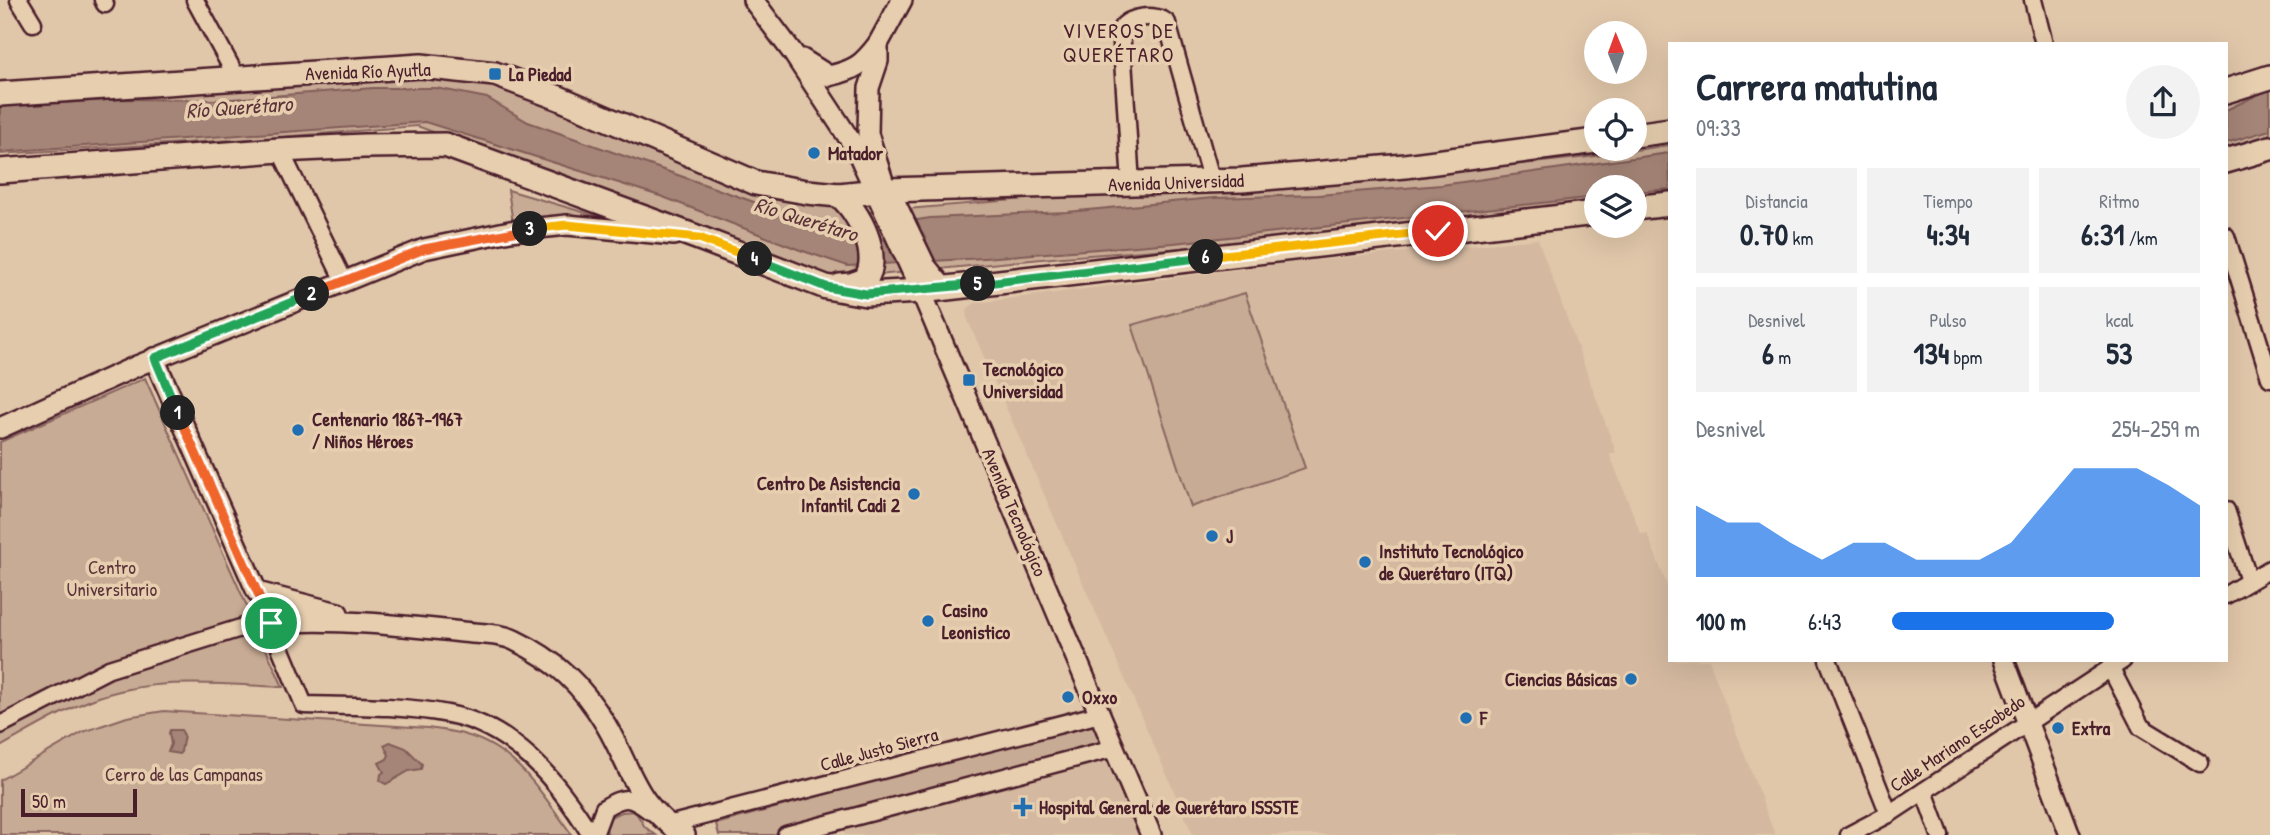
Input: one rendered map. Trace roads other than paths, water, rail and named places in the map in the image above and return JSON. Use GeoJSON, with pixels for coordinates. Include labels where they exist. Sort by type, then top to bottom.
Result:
{"type":"FeatureCollection","features":[{"type":"Feature","properties":{"kind":"main road","name":"Avenida Río Ayutla"},"geometry":{"type":"LineString","coordinates":[[0,94],[421,65],[495,74],[559,98],[756,183]]}},
{"type":"Feature","properties":{"kind":"main road"},"geometry":{"type":"LineString","coordinates":[[2228,90],[2270,77]]}},
{"type":"Feature","properties":{"kind":"main road"},"geometry":{"type":"LineString","coordinates":[[1647,133],[1668,130]]}},
{"type":"Feature","properties":{"kind":"main road","name":"Avenida Universidad"},"geometry":{"type":"LineString","coordinates":[[756,183],[807,192],[885,199],[1212,181],[1405,166],[1584,143]]}},
{"type":"Feature","properties":{"kind":"main road"},"geometry":{"type":"LineString","coordinates":[[0,171],[364,145],[445,145],[826,287],[866,294],[931,290],[1584,214]]}},
{"type":"Feature","properties":{"kind":"main road"},"geometry":{"type":"LineString","coordinates":[[2228,160],[2270,148]]}},
{"type":"Feature","properties":{"kind":"main road"},"geometry":{"type":"LineString","coordinates":[[826,287],[851,285],[864,280],[870,270],[871,257],[859,221],[849,203],[839,195]]}},
{"type":"Feature","properties":{"kind":"main road"},"geometry":{"type":"LineString","coordinates":[[885,199],[917,268],[931,290]]}},
{"type":"Feature","properties":{"kind":"main road"},"geometry":{"type":"LineString","coordinates":[[1647,207],[1668,204]]}},
{"type":"Feature","properties":{"kind":"street"},"geometry":{"type":"LineString","coordinates":[[19,0],[33,23]]}},
{"type":"Feature","properties":{"kind":"street"},"geometry":{"type":"LineString","coordinates":[[195,0],[237,78]]}},
{"type":"Feature","properties":{"kind":"street"},"geometry":{"type":"LineString","coordinates":[[753,0],[793,53],[856,149],[885,199]]}},
{"type":"Feature","properties":{"kind":"street"},"geometry":{"type":"LineString","coordinates":[[856,149],[854,124],[861,86],[902,0]]}},
{"type":"Feature","properties":{"kind":"street"},"geometry":{"type":"LineString","coordinates":[[793,53],[829,76],[851,71],[878,49],[909,0]]}},
{"type":"Feature","properties":{"kind":"street"},"geometry":{"type":"LineString","coordinates":[[2033,0],[2043,42]]}},
{"type":"Feature","properties":{"kind":"street"},"geometry":{"type":"LineString","coordinates":[[1131,184],[1121,29],[1124,23],[1132,19],[1157,18],[1167,23],[1212,181]]}},
{"type":"Feature","properties":{"kind":"street"},"geometry":{"type":"LineString","coordinates":[[878,49],[878,61],[869,88],[868,134],[885,199]]}},
{"type":"Feature","properties":{"kind":"street"},"geometry":{"type":"LineString","coordinates":[[280,150],[344,281]]}},
{"type":"Feature","properties":{"kind":"street"},"geometry":{"type":"LineString","coordinates":[[0,428],[155,358],[424,249],[510,231],[567,225],[699,238]]}},
{"type":"Feature","properties":{"kind":"street"},"geometry":{"type":"LineString","coordinates":[[2228,242],[2270,378]]}},
{"type":"Feature","properties":{"kind":"street","name":"Avenida Tecnológico"},"geometry":{"type":"LineString","coordinates":[[931,290],[1151,835]]}},
{"type":"Feature","properties":{"kind":"street"},"geometry":{"type":"LineString","coordinates":[[155,358],[304,705],[376,707],[448,714],[493,730],[546,772],[593,835]]}},
{"type":"Feature","properties":{"kind":"street"},"geometry":{"type":"LineString","coordinates":[[2228,516],[2249,582]]}},
{"type":"Feature","properties":{"kind":"street"},"geometry":{"type":"LineString","coordinates":[[2228,595],[2270,569]]}},
{"type":"Feature","properties":{"kind":"street"},"geometry":{"type":"LineString","coordinates":[[257,592],[347,615],[361,623]]}},
{"type":"Feature","properties":{"kind":"street"},"geometry":{"type":"LineString","coordinates":[[0,725],[109,669],[247,626],[306,620],[512,638],[561,668],[592,704],[639,792],[669,825]]}},
{"type":"Feature","properties":{"kind":"street"},"geometry":{"type":"LineString","coordinates":[[1829,662],[1889,814]]}},
{"type":"Feature","properties":{"kind":"street"},"geometry":{"type":"LineString","coordinates":[[2005,662],[2070,835]]}},
{"type":"Feature","properties":{"kind":"street"},"geometry":{"type":"LineString","coordinates":[[2117,664],[2141,727],[2200,763]]}},
{"type":"Feature","properties":{"kind":"street","name":"Calle Mariano Escobedo"},"geometry":{"type":"LineString","coordinates":[[1849,835],[1889,814],[2117,664]]}},
{"type":"Feature","properties":{"kind":"street","name":"Calle Justo Sierra"},"geometry":{"type":"LineString","coordinates":[[669,825],[1100,714]]}},
{"type":"Feature","properties":{"kind":"street"},"geometry":{"type":"LineString","coordinates":[[786,835],[1114,748]]}},
{"type":"Feature","properties":{"kind":"street"},"geometry":{"type":"LineString","coordinates":[[1924,791],[1940,835]]}},
{"type":"Feature","properties":{"kind":"street"},"geometry":{"type":"LineString","coordinates":[[593,835],[604,808],[619,799],[635,799],[669,825]]}},
{"type":"Feature","properties":{"kind":"water","name":"Río Querétaro"},"geometry":{"type":"Polygon","coordinates":[[[373,88],[436,88],[487,98],[528,122],[754,202],[840,228],[930,218],[1067,212],[1213,198],[1318,195],[1441,185],[1612,161],[1647,161],[1647,156],[1668,153],[1668,189],[1647,191],[1647,175],[1584,175],[1584,198],[1174,243],[848,266],[663,197],[425,122],[0,152],[0,106],[125,99],[219,100],[373,88]]]}},
{"type":"Feature","properties":{"kind":"water"},"geometry":{"type":"Polygon","coordinates":[[[2270,89],[2270,130],[2228,142],[2228,109],[2270,89]]]}},
{"type":"Feature","properties":{"kind":"water"},"geometry":{"type":"Polygon","coordinates":[[[170,730],[181,730],[184,735],[179,754],[168,752],[171,744],[170,730]]]}},
{"type":"Feature","properties":{"kind":"water"},"geometry":{"type":"Polygon","coordinates":[[[390,742],[406,748],[422,764],[421,769],[409,771],[386,784],[380,781],[384,772],[379,763],[387,759],[389,755],[384,745],[390,742]]]}},
{"type":"Feature","properties":{"kind":"place","name":"La Piedad"},"geometry":{"type":"Point","coordinates":[495,74]}},
{"type":"Feature","properties":{"kind":"place","name":"Matador"},"geometry":{"type":"Point","coordinates":[814,153]}},
{"type":"Feature","properties":{"kind":"place","name":"Tecnológico Universidad"},"geometry":{"type":"Point","coordinates":[969,380]}},
{"type":"Feature","properties":{"kind":"place","name":"Centenario 1867-1967 / Niños Héroes"},"geometry":{"type":"Point","coordinates":[298,430]}},
{"type":"Feature","properties":{"kind":"place","name":"Centro De Asistencia Infantil Cadi 2"},"geometry":{"type":"Point","coordinates":[914,494]}},
{"type":"Feature","properties":{"kind":"place","name":"J"},"geometry":{"type":"Point","coordinates":[1212,536]}},
{"type":"Feature","properties":{"kind":"place","name":"Instituto Tecnológico de Querétaro (ITQ)"},"geometry":{"type":"Point","coordinates":[1365,562]}},
{"type":"Feature","properties":{"kind":"place","name":"Casino Leonistico"},"geometry":{"type":"Point","coordinates":[928,621]}},
{"type":"Feature","properties":{"kind":"place","name":"Ciencias Básicas"},"geometry":{"type":"Point","coordinates":[1631,679]}},
{"type":"Feature","properties":{"kind":"place","name":"Oxxo"},"geometry":{"type":"Point","coordinates":[1068,697]}},
{"type":"Feature","properties":{"kind":"place","name":"F"},"geometry":{"type":"Point","coordinates":[1466,718]}},
{"type":"Feature","properties":{"kind":"place","name":"Extra"},"geometry":{"type":"Point","coordinates":[2058,728]}},
{"type":"Feature","properties":{"kind":"place","name":"Hospital General de Querétaro ISSSTE"},"geometry":{"type":"Point","coordinates":[1023,807]}},
{"type":"Feature","properties":{"kind":"district","name":"VIVEROS DE QUERÉTARO"},"geometry":{"type":"Point","coordinates":[1119,42]}},
{"type":"Feature","properties":{"kind":"park label","name":"Centro Universitario"},"geometry":{"type":"Point","coordinates":[112,578]}},
{"type":"Feature","properties":{"kind":"park label","name":"Cerro de las Campanas"},"geometry":{"type":"Point","coordinates":[184,774]}}]}
